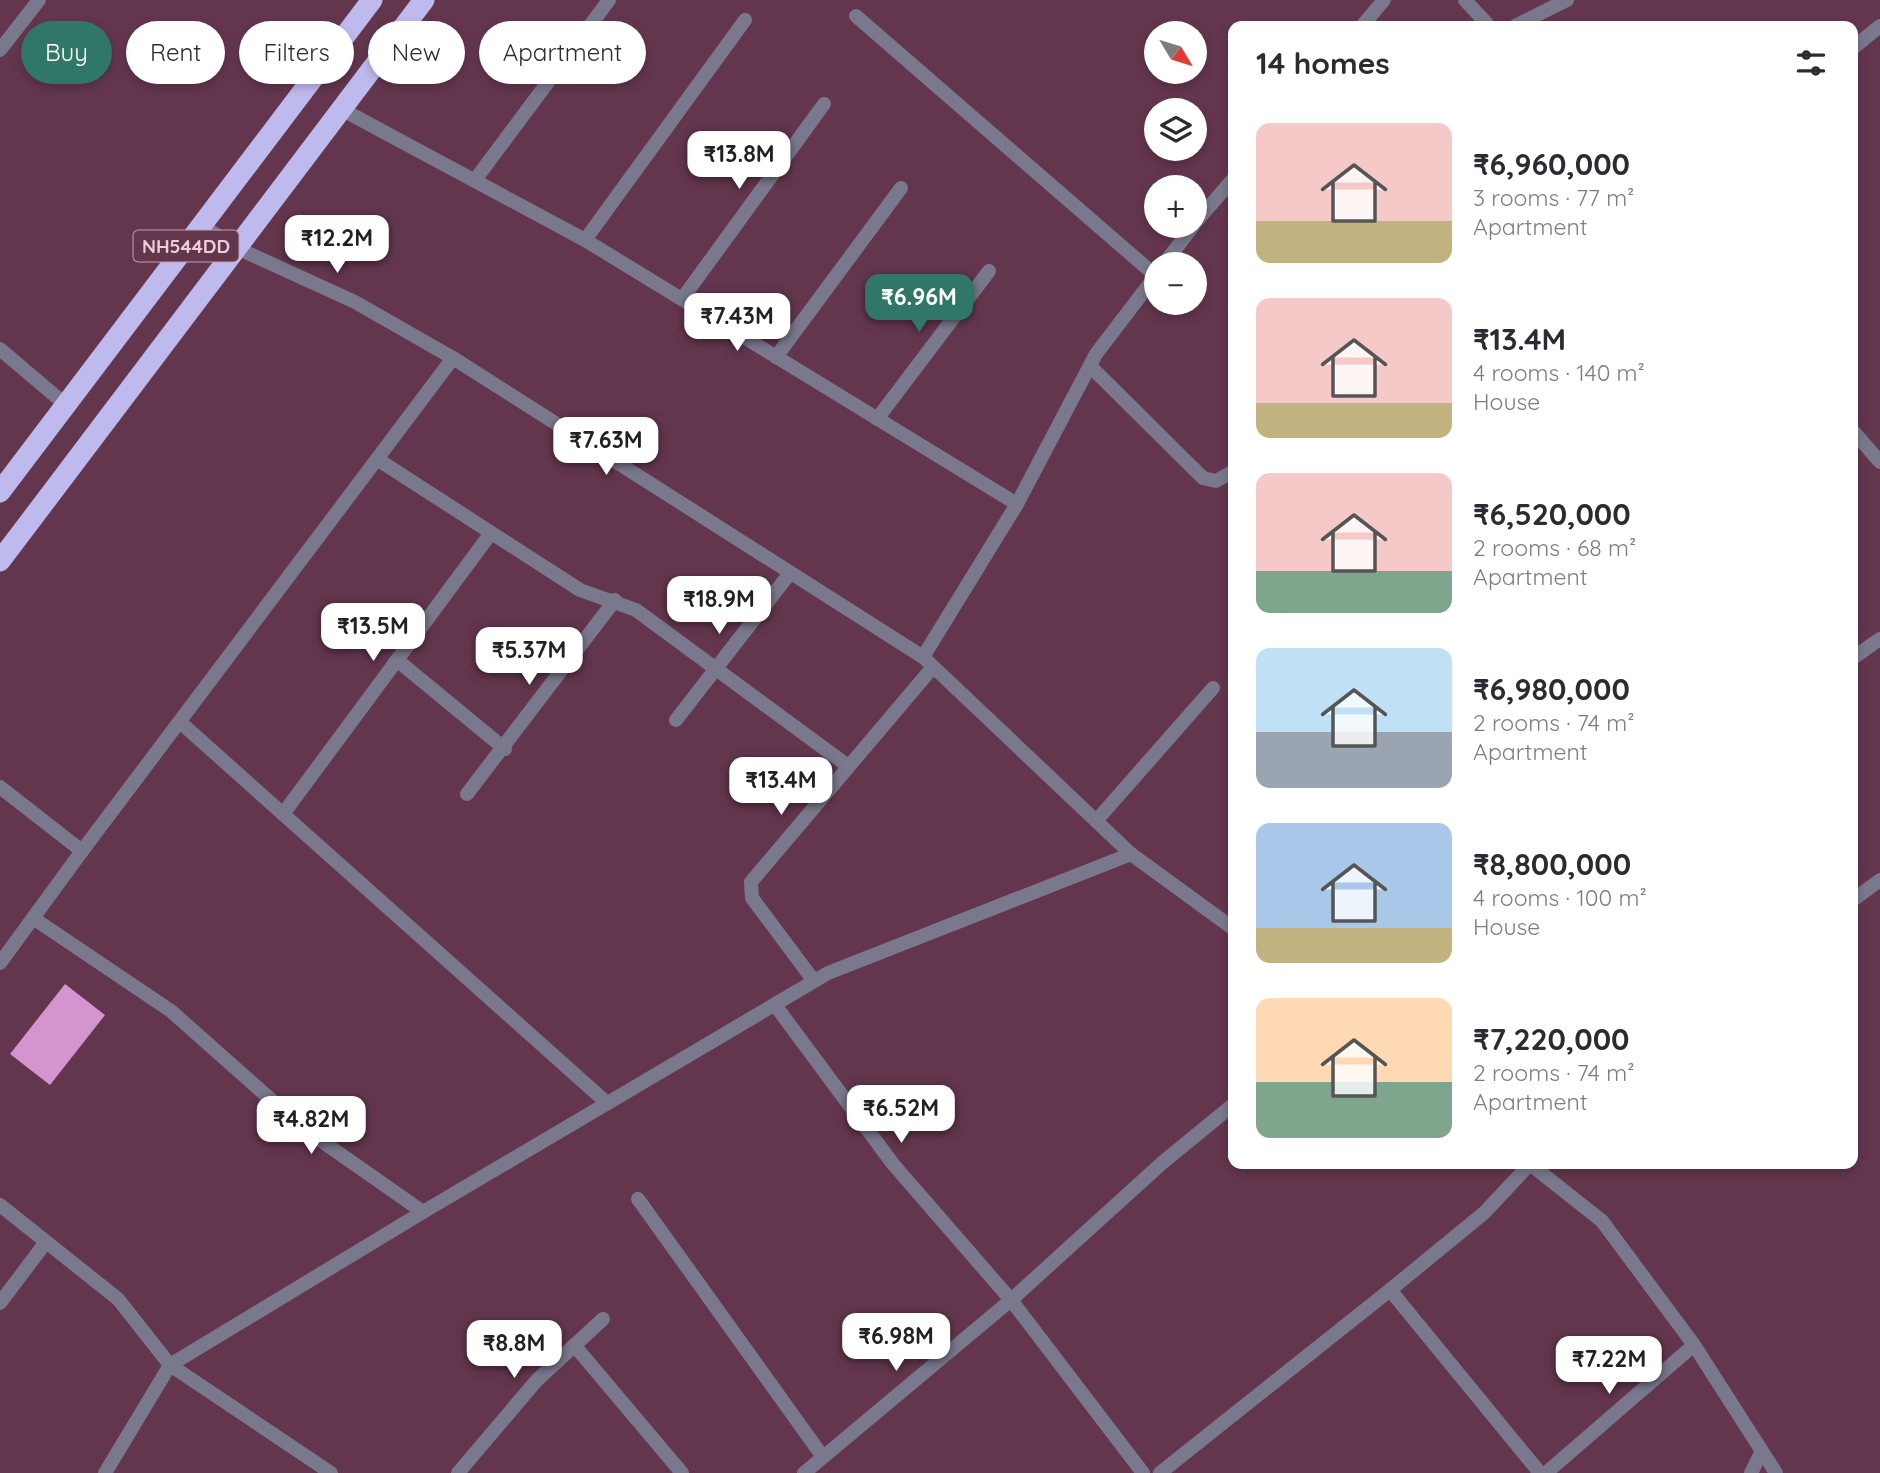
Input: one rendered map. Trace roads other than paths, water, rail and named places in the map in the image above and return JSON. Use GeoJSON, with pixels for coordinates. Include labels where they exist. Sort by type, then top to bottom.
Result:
{"type":"FeatureCollection","features":[{"type":"Feature","properties":{"kind":"highway","name":"NH544DD"},"geometry":{"type":"LineString","coordinates":[[0,492],[372,0]]}},
{"type":"Feature","properties":{"kind":"highway","name":"NH544DD"},"geometry":{"type":"LineString","coordinates":[[0,561],[239,249],[424,0]]}},
{"type":"Feature","properties":{"kind":"street"},"geometry":{"type":"LineString","coordinates":[[0,50],[39,0]]}},
{"type":"Feature","properties":{"kind":"street"},"geometry":{"type":"LineString","coordinates":[[475,180],[609,0]]}},
{"type":"Feature","properties":{"kind":"street"},"geometry":{"type":"LineString","coordinates":[[1366,21],[1384,0]]}},
{"type":"Feature","properties":{"kind":"street"},"geometry":{"type":"LineString","coordinates":[[1465,0],[1484,21]]}},
{"type":"Feature","properties":{"kind":"street"},"geometry":{"type":"LineString","coordinates":[[1526,21],[1567,0]]}},
{"type":"Feature","properties":{"kind":"street"},"geometry":{"type":"LineString","coordinates":[[856,16],[1144,258]]}},
{"type":"Feature","properties":{"kind":"street"},"geometry":{"type":"LineString","coordinates":[[585,240],[745,20]]}},
{"type":"Feature","properties":{"kind":"street"},"geometry":{"type":"LineString","coordinates":[[1858,44],[1880,26]]}},
{"type":"Feature","properties":{"kind":"street"},"geometry":{"type":"LineString","coordinates":[[682,299],[824,104]]}},
{"type":"Feature","properties":{"kind":"street"},"geometry":{"type":"LineString","coordinates":[[343,110],[585,240],[1017,504]]}},
{"type":"Feature","properties":{"kind":"street"},"geometry":{"type":"LineString","coordinates":[[1207,210],[1228,185]]}},
{"type":"Feature","properties":{"kind":"street"},"geometry":{"type":"LineString","coordinates":[[776,356],[901,188]]}},
{"type":"Feature","properties":{"kind":"street"},"geometry":{"type":"LineString","coordinates":[[202,226],[239,249],[355,302],[453,358],[928,662],[1131,854],[1228,925]]}},
{"type":"Feature","properties":{"kind":"street"},"geometry":{"type":"LineString","coordinates":[[1173,252],[1184,238]]}},
{"type":"Feature","properties":{"kind":"street"},"geometry":{"type":"LineString","coordinates":[[877,419],[989,271]]}},
{"type":"Feature","properties":{"kind":"street"},"geometry":{"type":"LineString","coordinates":[[814,981],[752,898],[750,888],[757,872],[848,766],[928,662],[1017,504],[1090,366],[1144,292]]}},
{"type":"Feature","properties":{"kind":"street"},"geometry":{"type":"LineString","coordinates":[[0,349],[66,405]]}},
{"type":"Feature","properties":{"kind":"street"},"geometry":{"type":"LineString","coordinates":[[0,962],[453,358]]}},
{"type":"Feature","properties":{"kind":"street"},"geometry":{"type":"LineString","coordinates":[[1090,366],[1203,478],[1216,481],[1228,474]]}},
{"type":"Feature","properties":{"kind":"street"},"geometry":{"type":"LineString","coordinates":[[1858,437],[1880,462]]}},
{"type":"Feature","properties":{"kind":"street"},"geometry":{"type":"LineString","coordinates":[[377,459],[580,590],[615,600],[636,610],[848,766]]}},
{"type":"Feature","properties":{"kind":"street"},"geometry":{"type":"LineString","coordinates":[[283,814],[491,533]]}},
{"type":"Feature","properties":{"kind":"street"},"geometry":{"type":"LineString","coordinates":[[676,720],[790,573]]}},
{"type":"Feature","properties":{"kind":"street"},"geometry":{"type":"LineString","coordinates":[[467,794],[505,749],[615,600]]}},
{"type":"Feature","properties":{"kind":"street"},"geometry":{"type":"LineString","coordinates":[[1858,654],[1880,639]]}},
{"type":"Feature","properties":{"kind":"street"},"geometry":{"type":"LineString","coordinates":[[397,660],[505,749]]}},
{"type":"Feature","properties":{"kind":"street"},"geometry":{"type":"LineString","coordinates":[[1096,821],[1213,688]]}},
{"type":"Feature","properties":{"kind":"street"},"geometry":{"type":"LineString","coordinates":[[180,722],[607,1103]]}},
{"type":"Feature","properties":{"kind":"street"},"geometry":{"type":"LineString","coordinates":[[0,787],[82,851]]}},
{"type":"Feature","properties":{"kind":"street"},"geometry":{"type":"LineString","coordinates":[[105,1473],[170,1365],[423,1212],[828,973],[1131,854]]}},
{"type":"Feature","properties":{"kind":"street"},"geometry":{"type":"LineString","coordinates":[[1858,896],[1880,880]]}},
{"type":"Feature","properties":{"kind":"street"},"geometry":{"type":"LineString","coordinates":[[33,918],[172,1011],[303,1128],[423,1212]]}},
{"type":"Feature","properties":{"kind":"street"},"geometry":{"type":"LineString","coordinates":[[775,1004],[893,1164],[1011,1300],[1143,1473]]}},
{"type":"Feature","properties":{"kind":"street"},"geometry":{"type":"LineString","coordinates":[[804,1473],[1011,1300],[1162,1163],[1228,1109]]}},
{"type":"Feature","properties":{"kind":"street"},"geometry":{"type":"LineString","coordinates":[[1160,1473],[1484,1213],[1525,1169]]}},
{"type":"Feature","properties":{"kind":"street"},"geometry":{"type":"LineString","coordinates":[[1536,1169],[1602,1221],[1694,1345],[1776,1473]]}},
{"type":"Feature","properties":{"kind":"street"},"geometry":{"type":"LineString","coordinates":[[638,1199],[823,1457]]}},
{"type":"Feature","properties":{"kind":"street"},"geometry":{"type":"LineString","coordinates":[[0,1206],[118,1299],[170,1365],[331,1473]]}},
{"type":"Feature","properties":{"kind":"street"},"geometry":{"type":"LineString","coordinates":[[0,1303],[46,1242]]}},
{"type":"Feature","properties":{"kind":"street"},"geometry":{"type":"LineString","coordinates":[[1390,1290],[1540,1473]]}},
{"type":"Feature","properties":{"kind":"street"},"geometry":{"type":"LineString","coordinates":[[458,1473],[537,1380],[603,1319]]}},
{"type":"Feature","properties":{"kind":"street"},"geometry":{"type":"LineString","coordinates":[[574,1345],[682,1473]]}},
{"type":"Feature","properties":{"kind":"street"},"geometry":{"type":"LineString","coordinates":[[1546,1473],[1694,1345]]}},
{"type":"Feature","properties":{"kind":"street"},"geometry":{"type":"LineString","coordinates":[[1751,1473],[1761,1453]]}}]}
